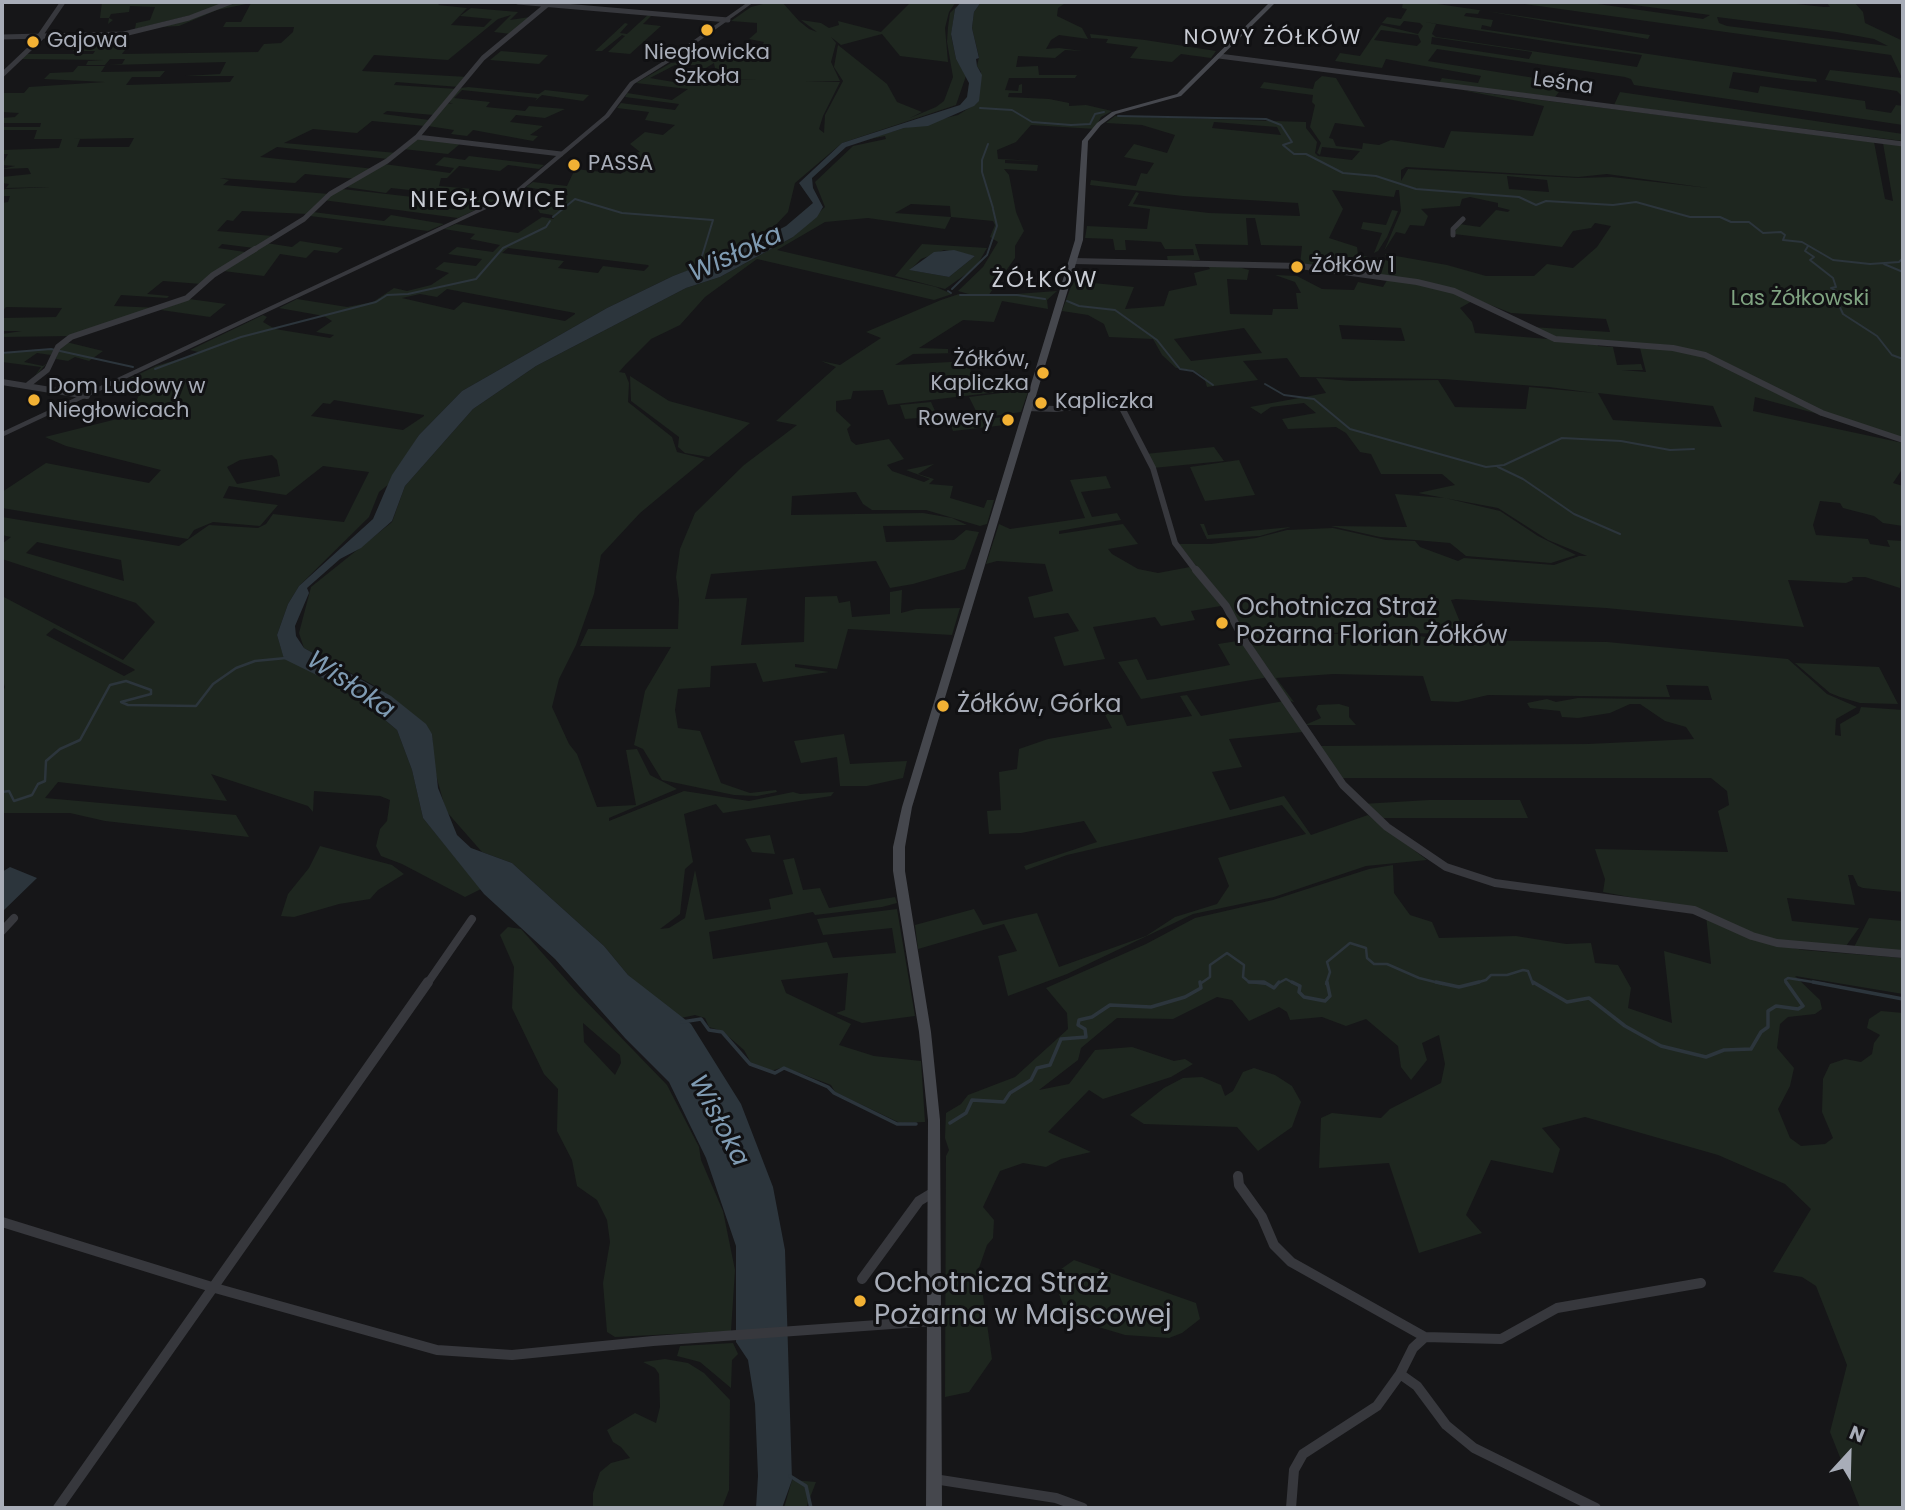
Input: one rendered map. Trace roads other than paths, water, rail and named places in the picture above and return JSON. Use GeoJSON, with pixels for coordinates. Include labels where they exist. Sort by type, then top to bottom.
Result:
{"type":"FeatureCollection","features":[{"type":"Feature","properties":{"kind":"main road"},"geometry":{"type":"LineString","coordinates":[[934,1508],[934,1120],[925,1032],[906,933],[899,847],[921,754],[1073,261],[1082,223],[1085,141],[1110,115],[1179,95],[1273,2]]}},
{"type":"Feature","properties":{"kind":"street"},"geometry":{"type":"LineString","coordinates":[[2,75],[40,37],[63,2]]}},
{"type":"Feature","properties":{"kind":"street"},"geometry":{"type":"LineString","coordinates":[[2,37],[126,34],[201,14],[231,2]]}},
{"type":"Feature","properties":{"kind":"street"},"geometry":{"type":"LineString","coordinates":[[518,2],[728,20]]}},
{"type":"Feature","properties":{"kind":"street"},"geometry":{"type":"LineString","coordinates":[[2,435],[497,203],[528,184],[607,116],[632,82],[728,20],[751,2]]}},
{"type":"Feature","properties":{"kind":"street"},"geometry":{"type":"LineString","coordinates":[[29,384],[47,370],[57,350],[82,332],[187,298],[213,275],[301,221],[321,201],[377,169],[416,137],[480,61],[548,4]]}},
{"type":"Feature","properties":{"kind":"street","name":"Leśna"},"geometry":{"type":"LineString","coordinates":[[1219,56],[1903,144]]}},
{"type":"Feature","properties":{"kind":"street"},"geometry":{"type":"LineString","coordinates":[[416,137],[561,154]]}},
{"type":"Feature","properties":{"kind":"street"},"geometry":{"type":"LineString","coordinates":[[1453,235],[1453,229],[1463,219]]}},
{"type":"Feature","properties":{"kind":"street"},"geometry":{"type":"LineString","coordinates":[[1073,261],[1300,266],[1417,282],[1454,291],[1555,339],[1673,348],[1705,355],[1822,413],[1903,440]]}},
{"type":"Feature","properties":{"kind":"street"},"geometry":{"type":"LineString","coordinates":[[2,382],[29,384],[87,396]]}},
{"type":"Feature","properties":{"kind":"street"},"geometry":{"type":"LineString","coordinates":[[1027,408],[1055,409],[1104,402],[1122,408],[1153,468],[1175,543],[1226,606],[1244,640],[1343,785],[1387,827],[1425,855],[1447,867],[1495,883],[1694,910],[1752,936],[1777,943],[1903,954]]}},
{"type":"Feature","properties":{"kind":"street"},"geometry":{"type":"LineString","coordinates":[[2,931],[14,918]]}},
{"type":"Feature","properties":{"kind":"street"},"geometry":{"type":"LineString","coordinates":[[58,1508],[472,919]]}},
{"type":"Feature","properties":{"kind":"street"},"geometry":{"type":"LineString","coordinates":[[1238,1175],[1239,1185],[1262,1217],[1274,1245],[1291,1262],[1425,1337],[1500,1339],[1516,1333],[1557,1308],[1701,1283]]}},
{"type":"Feature","properties":{"kind":"street"},"geometry":{"type":"LineString","coordinates":[[862,1279],[919,1201],[934,1192]]}},
{"type":"Feature","properties":{"kind":"street"},"geometry":{"type":"LineString","coordinates":[[2,1222],[215,1288],[437,1350],[512,1355],[653,1341],[934,1321]]}},
{"type":"Feature","properties":{"kind":"street"},"geometry":{"type":"LineString","coordinates":[[1291,1508],[1294,1471],[1303,1454],[1370,1412],[1400,1374],[1413,1348],[1425,1337]]}},
{"type":"Feature","properties":{"kind":"street"},"geometry":{"type":"LineString","coordinates":[[1400,1374],[1417,1386],[1446,1425],[1474,1448],[1596,1508]]}},
{"type":"Feature","properties":{"kind":"street"},"geometry":{"type":"LineString","coordinates":[[934,1479],[1056,1498],[1083,1508]]}},
{"type":"Feature","properties":{"kind":"water","name":"Wisłoka"},"geometry":{"type":"Polygon","coordinates":[[[961,2],[981,2],[974,12],[972,28],[979,58],[976,59],[977,66],[982,75],[979,101],[974,106],[928,126],[904,128],[846,147],[812,178],[813,188],[823,207],[817,217],[793,237],[720,277],[686,288],[536,366],[473,409],[405,486],[392,521],[361,548],[340,559],[307,588],[309,593],[295,626],[296,636],[304,648],[391,696],[426,724],[432,734],[438,788],[457,835],[471,848],[512,863],[604,946],[628,975],[691,1024],[741,1104],[773,1187],[785,1250],[792,1480],[782,1508],[756,1508],[758,1476],[755,1404],[748,1360],[736,1342],[736,1246],[706,1158],[669,1082],[625,1038],[555,959],[484,894],[423,818],[412,770],[397,730],[353,693],[284,659],[277,635],[288,604],[299,586],[373,519],[392,475],[419,435],[462,391],[607,308],[673,276],[733,253],[786,226],[813,203],[799,183],[842,143],[960,105],[967,97],[969,83],[956,59],[951,34],[955,9],[961,2]]]}},
{"type":"Feature","properties":{"kind":"water"},"geometry":{"type":"Polygon","coordinates":[[[954,250],[975,256],[949,277],[909,270],[934,252],[954,250]]]}},
{"type":"Feature","properties":{"kind":"water"},"geometry":{"type":"Polygon","coordinates":[[[10,867],[37,878],[2,912],[2,872],[10,867]]]}},
{"type":"Feature","properties":{"kind":"waterway"},"geometry":{"type":"LineString","coordinates":[[980,108],[1012,110],[1032,122],[1071,125],[1090,124],[1095,114],[1104,112]]}},
{"type":"Feature","properties":{"kind":"waterway"},"geometry":{"type":"LineString","coordinates":[[1118,116],[1266,119],[1281,125],[1292,142],[1283,145],[1294,154],[1306,154],[1343,173],[1376,176],[1416,189],[1519,197],[1536,205],[1546,201],[1613,205],[1636,202],[1690,217],[1720,217],[1731,222],[1749,222],[1763,233],[1781,232],[1785,235],[1783,240],[1802,242],[1833,260],[1870,264],[1899,262],[1903,258]]}},
{"type":"Feature","properties":{"kind":"waterway"},"geometry":{"type":"LineString","coordinates":[[988,144],[982,160],[982,172],[993,208]]}},
{"type":"Feature","properties":{"kind":"waterway","name":"Wisłoka"},"geometry":{"type":"LineString","coordinates":[[553,217],[575,199],[622,213],[713,220],[699,266]]}},
{"type":"Feature","properties":{"kind":"waterway"},"geometry":{"type":"LineString","coordinates":[[952,289],[987,255],[997,226],[993,209]]}},
{"type":"Feature","properties":{"kind":"waterway"},"geometry":{"type":"LineString","coordinates":[[155,369],[241,337],[376,302],[387,295],[408,294],[476,279],[503,248],[546,227],[550,221]]}},
{"type":"Feature","properties":{"kind":"waterway"},"geometry":{"type":"LineString","coordinates":[[1808,246],[1805,251],[1814,257],[1810,260],[1833,278],[1836,287],[1831,288],[1844,296],[1846,302],[1839,305],[1843,314],[1877,336],[1892,355],[1903,359]]}},
{"type":"Feature","properties":{"kind":"waterway"},"geometry":{"type":"LineString","coordinates":[[1884,264],[1903,272]]}},
{"type":"Feature","properties":{"kind":"waterway"},"geometry":{"type":"LineString","coordinates":[[960,295],[1017,295],[1045,299]]}},
{"type":"Feature","properties":{"kind":"waterway"},"geometry":{"type":"LineString","coordinates":[[1067,301],[1079,306],[1115,310],[1157,340],[1180,369],[1193,371],[1213,385]]}},
{"type":"Feature","properties":{"kind":"waterway"},"geometry":{"type":"LineString","coordinates":[[2,353],[51,349],[133,367]]}},
{"type":"Feature","properties":{"kind":"waterway"},"geometry":{"type":"LineString","coordinates":[[1265,384],[1284,395],[1314,399],[1350,429],[1486,467],[1504,465],[1562,438],[1621,441],[1670,450],[1694,449]]}},
{"type":"Feature","properties":{"kind":"waterway"},"geometry":{"type":"LineString","coordinates":[[1498,467],[1523,479],[1574,514],[1620,534]]}},
{"type":"Feature","properties":{"kind":"waterway"},"geometry":{"type":"LineString","coordinates":[[2,792],[9,791],[14,801],[32,795],[38,784],[45,781],[46,761],[60,749],[80,740],[110,685],[126,681],[151,690],[151,694],[121,702],[128,705],[196,706],[213,684],[236,668],[255,661],[286,658]]}},
{"type":"Feature","properties":{"kind":"waterway"},"geometry":{"type":"LineString","coordinates":[[1326,984],[1330,972],[1327,962],[1350,943],[1366,948],[1367,958],[1374,964],[1387,964],[1419,978],[1443,984]]}},
{"type":"Feature","properties":{"kind":"waterway"},"geometry":{"type":"LineString","coordinates":[[1200,984],[1210,977],[1210,965],[1227,953],[1244,965],[1243,977],[1249,982]]}},
{"type":"Feature","properties":{"kind":"waterway"},"geometry":{"type":"LineString","coordinates":[[1479,982],[1491,975],[1507,975],[1523,970],[1528,971],[1533,984]]}},
{"type":"Feature","properties":{"kind":"waterway"},"geometry":{"type":"LineString","coordinates":[[1786,982],[1788,978],[1815,982]]}},
{"type":"Feature","properties":{"kind":"waterway"},"geometry":{"type":"LineString","coordinates":[[1278,984],[1286,979],[1295,984]]}},
{"type":"Feature","properties":{"kind":"waterway"},"geometry":{"type":"LineString","coordinates":[[1249,982],[1264,982],[1274,988],[1278,984]]}},
{"type":"Feature","properties":{"kind":"waterway"},"geometry":{"type":"LineString","coordinates":[[1249,982],[1267,984]]}},
{"type":"Feature","properties":{"kind":"waterway"},"geometry":{"type":"LineString","coordinates":[[1292,982],[1300,986],[1299,992],[1304,997],[1325,1001],[1330,996],[1327,982]]}},
{"type":"Feature","properties":{"kind":"waterway"},"geometry":{"type":"LineString","coordinates":[[1436,982],[1459,987],[1479,982]]}},
{"type":"Feature","properties":{"kind":"waterway"},"geometry":{"type":"LineString","coordinates":[[1472,984],[1479,982]]}},
{"type":"Feature","properties":{"kind":"waterway"},"geometry":{"type":"LineString","coordinates":[[1533,982],[1567,1002],[1589,998],[1625,1026],[1661,1046],[1706,1057],[1724,1050],[1751,1049],[1761,1032],[1768,1027],[1768,1011],[1776,1006],[1798,1009],[1803,1006],[1786,982]]}},
{"type":"Feature","properties":{"kind":"waterway"},"geometry":{"type":"LineString","coordinates":[[1815,982],[1825,984]]}},
{"type":"Feature","properties":{"kind":"waterway"},"geometry":{"type":"LineString","coordinates":[[1815,982],[1903,999]]}},
{"type":"Feature","properties":{"kind":"waterway"},"geometry":{"type":"LineString","coordinates":[[950,1123],[966,1113],[972,1100],[1004,1102],[1010,1093],[1031,1080],[1037,1068],[1050,1065],[1061,1039],[1086,1037],[1085,1029],[1078,1025],[1079,1020],[1092,1017],[1110,1005],[1151,1007],[1185,997],[1201,988],[1200,984]]}},
{"type":"Feature","properties":{"kind":"waterway"},"geometry":{"type":"LineString","coordinates":[[682,1022],[701,1019],[709,1030],[722,1032],[750,1064],[775,1073],[784,1068],[828,1087],[834,1093],[897,1124],[916,1124]]}},
{"type":"Feature","properties":{"kind":"waterway"},"geometry":{"type":"LineString","coordinates":[[790,1476],[806,1486],[811,1508]]}},
{"type":"Feature","properties":{"kind":"place","name":"Niegłowicka Szkoła"},"geometry":{"type":"Point","coordinates":[707,30]}},
{"type":"Feature","properties":{"kind":"place","name":"Gajowa"},"geometry":{"type":"Point","coordinates":[33,42]}},
{"type":"Feature","properties":{"kind":"place","name":"PASSA"},"geometry":{"type":"Point","coordinates":[574,165]}},
{"type":"Feature","properties":{"kind":"place","name":"Żółków 1"},"geometry":{"type":"Point","coordinates":[1297,267]}},
{"type":"Feature","properties":{"kind":"place","name":"Żółków, Kapliczka"},"geometry":{"type":"Point","coordinates":[1043,373]}},
{"type":"Feature","properties":{"kind":"place","name":"Dom Ludowy w Niegłowicach"},"geometry":{"type":"Point","coordinates":[34,400]}},
{"type":"Feature","properties":{"kind":"place","name":"Kapliczka"},"geometry":{"type":"Point","coordinates":[1041,403]}},
{"type":"Feature","properties":{"kind":"place","name":"Rowery"},"geometry":{"type":"Point","coordinates":[1008,420]}},
{"type":"Feature","properties":{"kind":"place","name":"Ochotnicza Straż Pożarna Florian Żółków"},"geometry":{"type":"Point","coordinates":[1222,623]}},
{"type":"Feature","properties":{"kind":"place","name":"Żółków, Górka"},"geometry":{"type":"Point","coordinates":[943,706]}},
{"type":"Feature","properties":{"kind":"place","name":"Ochotnicza Straż Pożarna w Majscowej"},"geometry":{"type":"Point","coordinates":[860,1301]}},
{"type":"Feature","properties":{"kind":"district","name":"NOWY ŻÓŁKÓW"},"geometry":{"type":"Point","coordinates":[1273,39]}},
{"type":"Feature","properties":{"kind":"district","name":"NIEGŁOWICE"},"geometry":{"type":"Point","coordinates":[489,201]}},
{"type":"Feature","properties":{"kind":"district","name":"ŻÓŁKÓW"},"geometry":{"type":"Point","coordinates":[1045,281]}},
{"type":"Feature","properties":{"kind":"park label","name":"Las Żółkowski"},"geometry":{"type":"Point","coordinates":[1800,300]}}]}
